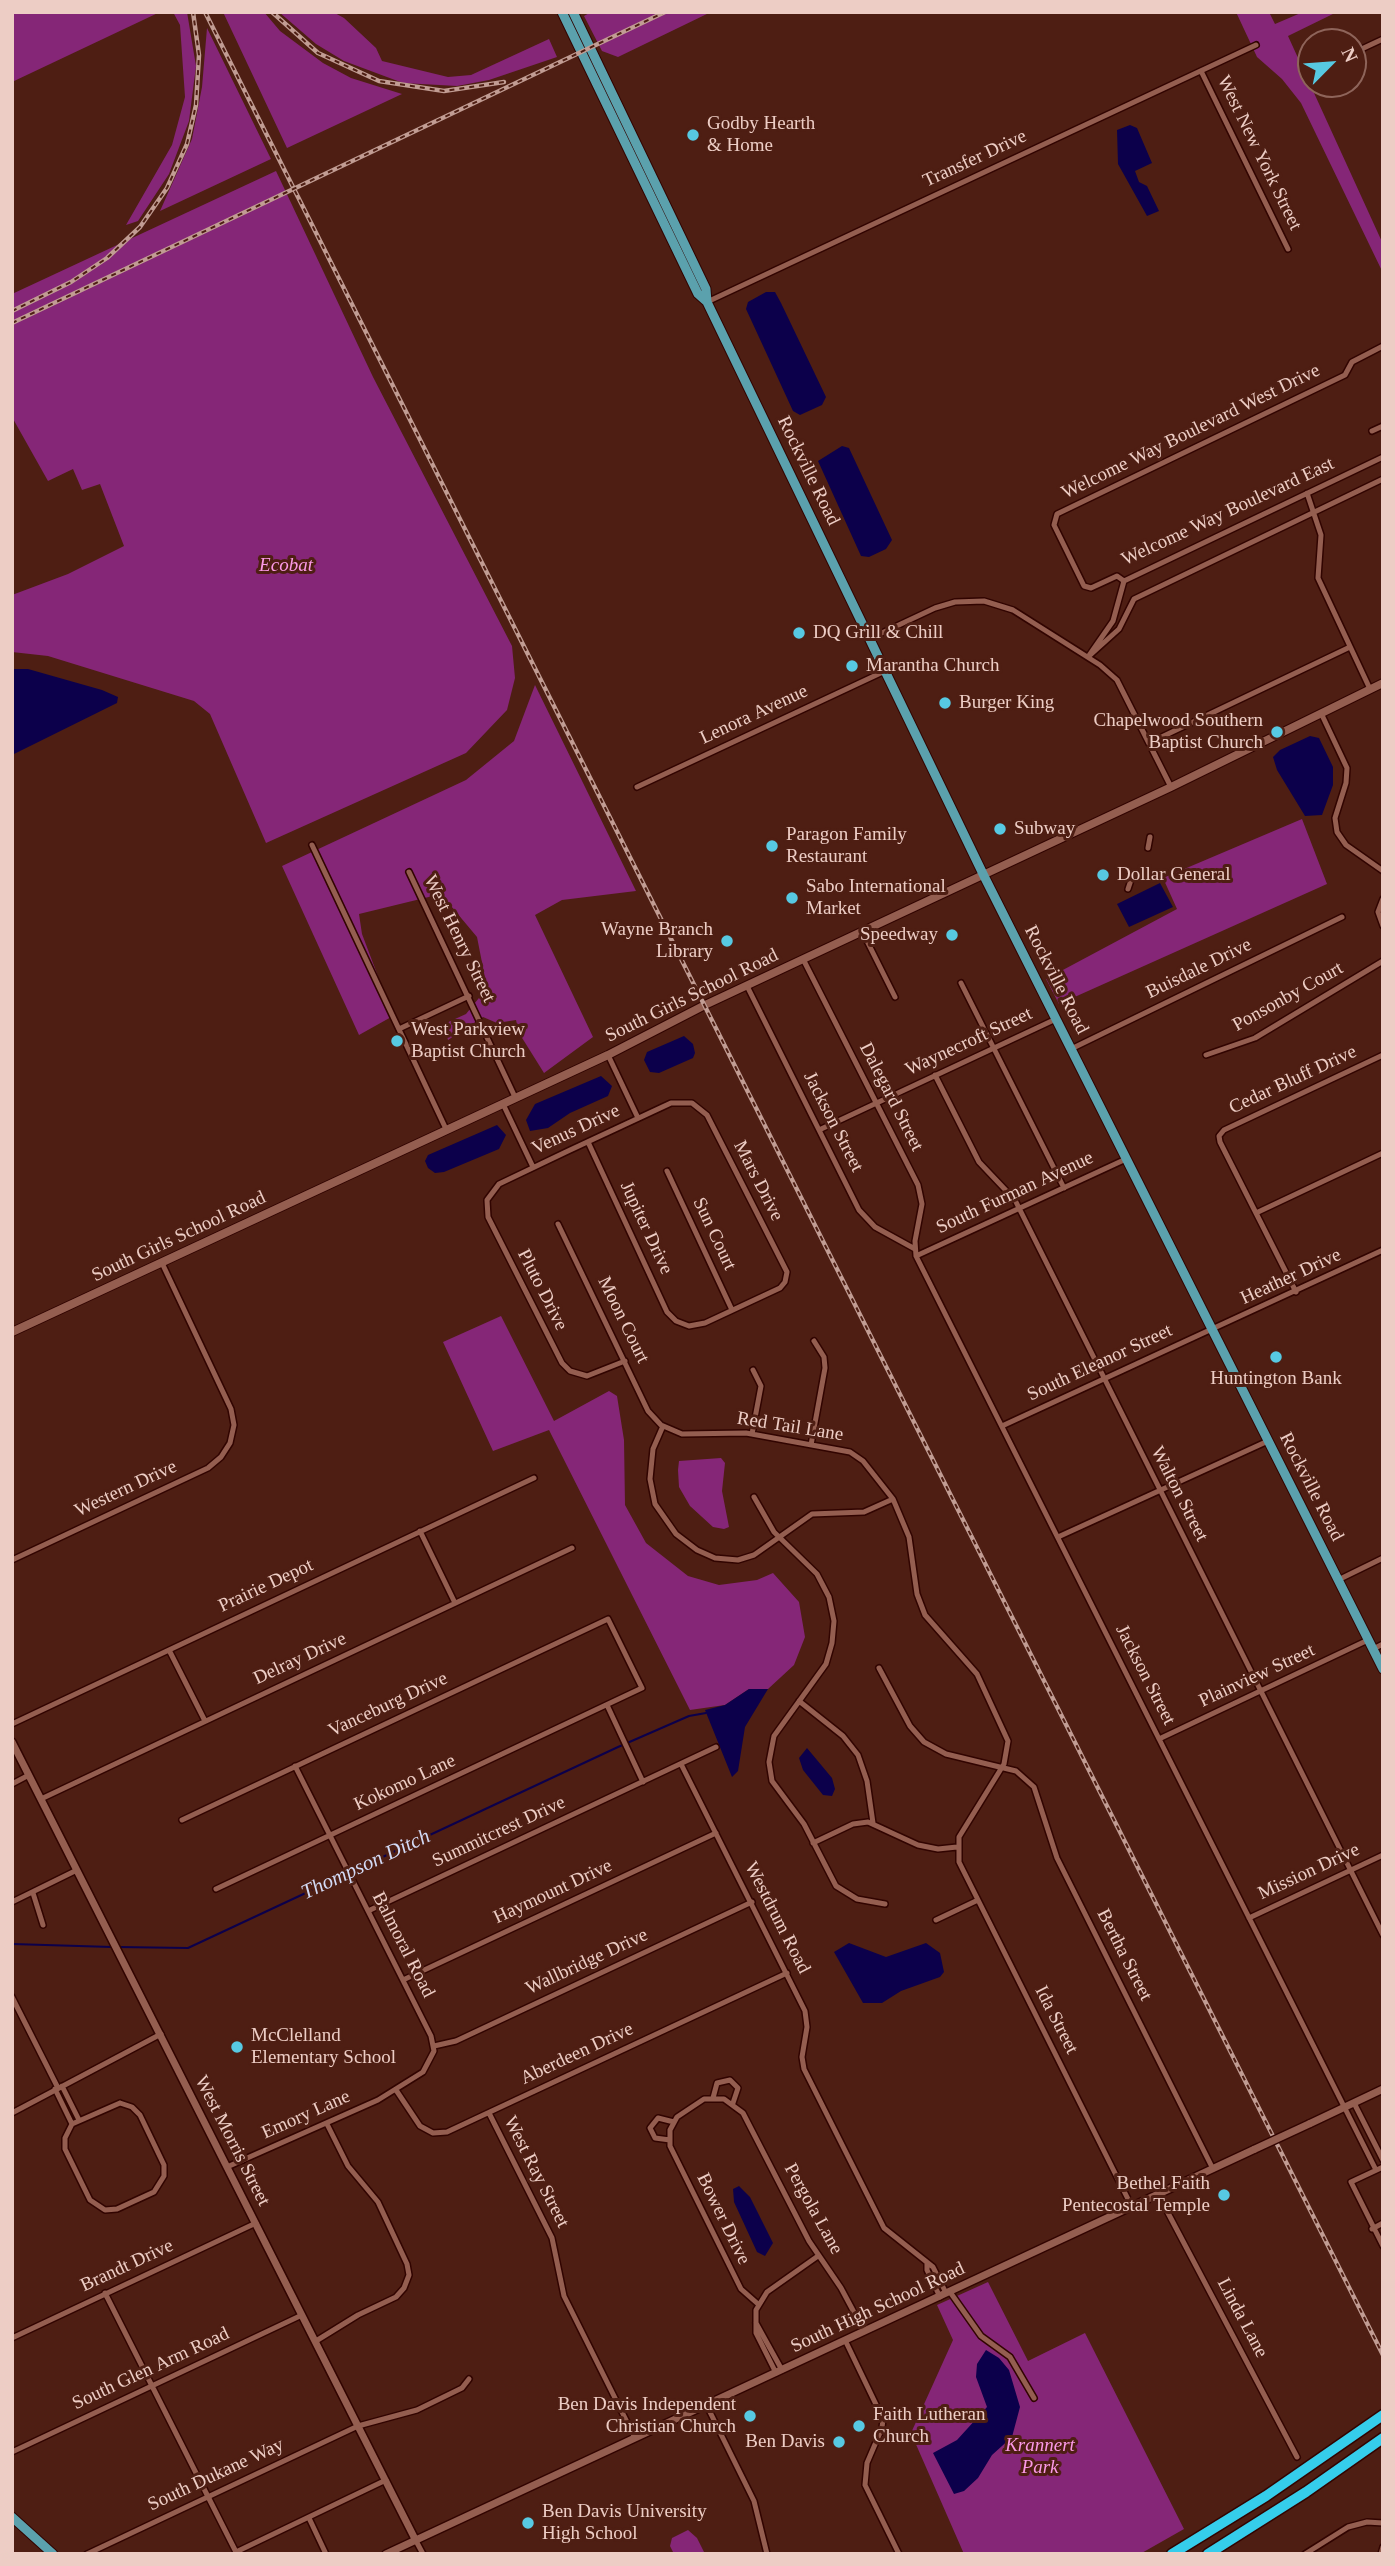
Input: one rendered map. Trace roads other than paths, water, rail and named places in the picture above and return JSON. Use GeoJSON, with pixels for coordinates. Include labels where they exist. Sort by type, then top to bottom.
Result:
{"type":"FeatureCollection","features":[{"type":"Feature","properties":{"kind":"highway"},"geometry":{"type":"LineString","coordinates":[[1172,2554],[1266,2496],[1383,2415]]}},
{"type":"Feature","properties":{"kind":"highway"},"geometry":{"type":"LineString","coordinates":[[1208,2554],[1383,2438]]}},
{"type":"Feature","properties":{"kind":"highway"},"geometry":{"type":"LineString","coordinates":[[1348,2463],[1383,2447]]}},
{"type":"Feature","properties":{"kind":"main road","name":"Rockville Road"},"geometry":{"type":"LineString","coordinates":[[562,12],[698,294],[707,302]]}},
{"type":"Feature","properties":{"kind":"main road","name":"Rockville Road"},"geometry":{"type":"LineString","coordinates":[[573,12],[706,289],[707,302],[984,876],[1383,1669]]}},
{"type":"Feature","properties":{"kind":"main road","name":"South Girls School Road"},"geometry":{"type":"LineString","coordinates":[[12,1332],[608,1055],[803,959],[984,876],[1383,683]]}},
{"type":"Feature","properties":{"kind":"main road"},"geometry":{"type":"LineString","coordinates":[[12,2517],[53,2554]]}},
{"type":"Feature","properties":{"kind":"street"},"geometry":{"type":"LineString","coordinates":[[1367,46],[1383,39]]}},
{"type":"Feature","properties":{"kind":"street","name":"Transfer Drive"},"geometry":{"type":"LineString","coordinates":[[707,302],[1256,45]]}},
{"type":"Feature","properties":{"kind":"street","name":"West New York Street"},"geometry":{"type":"LineString","coordinates":[[1201,71],[1288,249]]}},
{"type":"Feature","properties":{"kind":"street","name":"Welcome Way Boulevard West Drive"},"geometry":{"type":"LineString","coordinates":[[1087,588],[1053,520],[1057,514],[1345,375],[1352,362],[1383,346]]}},
{"type":"Feature","properties":{"kind":"street"},"geometry":{"type":"LineString","coordinates":[[1372,431],[1383,426]]}},
{"type":"Feature","properties":{"kind":"street","name":"Welcome Way Boulevard East"},"geometry":{"type":"LineString","coordinates":[[1087,588],[1116,576],[1124,581],[1383,457]]}},
{"type":"Feature","properties":{"kind":"street"},"geometry":{"type":"LineString","coordinates":[[1088,657],[1119,629],[1134,598],[1383,479]]}},
{"type":"Feature","properties":{"kind":"street"},"geometry":{"type":"LineString","coordinates":[[1307,493],[1321,535],[1318,578],[1370,689]]}},
{"type":"Feature","properties":{"kind":"street"},"geometry":{"type":"LineString","coordinates":[[1088,657],[1113,621],[1124,581]]}},
{"type":"Feature","properties":{"kind":"street"},"geometry":{"type":"LineString","coordinates":[[869,639],[939,606],[977,601],[1013,610],[1088,657],[1118,680],[1171,787]]}},
{"type":"Feature","properties":{"kind":"street"},"geometry":{"type":"LineString","coordinates":[[1150,743],[1350,647]]}},
{"type":"Feature","properties":{"kind":"street","name":"Lenora Avenue"},"geometry":{"type":"LineString","coordinates":[[637,787],[885,671]]}},
{"type":"Feature","properties":{"kind":"street"},"geometry":{"type":"LineString","coordinates":[[1321,713],[1347,768],[1347,780],[1335,818],[1337,832],[1346,845],[1383,871]]}},
{"type":"Feature","properties":{"kind":"street"},"geometry":{"type":"LineString","coordinates":[[1148,848],[1150,837]]}},
{"type":"Feature","properties":{"kind":"street"},"geometry":{"type":"LineString","coordinates":[[312,845],[446,1129]]}},
{"type":"Feature","properties":{"kind":"street","name":"West Henry Street"},"geometry":{"type":"LineString","coordinates":[[409,872],[515,1097]]}},
{"type":"Feature","properties":{"kind":"street"},"geometry":{"type":"LineString","coordinates":[[1128,889],[1133,874]]}},
{"type":"Feature","properties":{"kind":"street"},"geometry":{"type":"LineString","coordinates":[[1383,899],[1378,912],[1383,926]]}},
{"type":"Feature","properties":{"kind":"street","name":"Buisdale Drive"},"geometry":{"type":"LineString","coordinates":[[1071,1049],[1342,918]]}},
{"type":"Feature","properties":{"kind":"street"},"geometry":{"type":"LineString","coordinates":[[862,931],[895,996]]}},
{"type":"Feature","properties":{"kind":"street","name":"Dalegard Street"},"geometry":{"type":"LineString","coordinates":[[803,959],[921,1194],[915,1253]]}},
{"type":"Feature","properties":{"kind":"street","name":"Ponsonby Court"},"geometry":{"type":"LineString","coordinates":[[1206,1055],[1255,1038],[1383,961]]}},
{"type":"Feature","properties":{"kind":"street"},"geometry":{"type":"LineString","coordinates":[[961,983],[1064,1188]]}},
{"type":"Feature","properties":{"kind":"street","name":"Jackson Street"},"geometry":{"type":"LineString","coordinates":[[747,986],[864,1217],[874,1227],[915,1253],[1376,2170]]}},
{"type":"Feature","properties":{"kind":"street"},"geometry":{"type":"LineString","coordinates":[[399,1029],[469,996]]}},
{"type":"Feature","properties":{"kind":"street","name":"Waynecroft Street"},"geometry":{"type":"LineString","coordinates":[[819,1130],[1056,1019]]}},
{"type":"Feature","properties":{"kind":"street"},"geometry":{"type":"LineString","coordinates":[[608,1055],[638,1118]]}},
{"type":"Feature","properties":{"kind":"street","name":"Cedar Bluff Drive"},"geometry":{"type":"LineString","coordinates":[[1255,1213],[1219,1136],[1224,1130],[1383,1055]]}},
{"type":"Feature","properties":{"kind":"street","name":"Walton Street"},"geometry":{"type":"LineString","coordinates":[[935,1075],[979,1162],[1009,1192],[1019,1208],[1383,1935]]}},
{"type":"Feature","properties":{"kind":"street","name":"Venus Drive"},"geometry":{"type":"LineString","coordinates":[[486,1209],[496,1186],[673,1102],[692,1102]]}},
{"type":"Feature","properties":{"kind":"street","name":"Mars Drive"},"geometry":{"type":"LineString","coordinates":[[692,1102],[707,1115],[785,1269],[786,1280],[780,1288],[732,1310]]}},
{"type":"Feature","properties":{"kind":"street"},"geometry":{"type":"LineString","coordinates":[[503,1103],[533,1167]]}},
{"type":"Feature","properties":{"kind":"street","name":"Jupiter Drive"},"geometry":{"type":"LineString","coordinates":[[588,1142],[667,1312],[681,1323],[701,1325],[732,1310]]}},
{"type":"Feature","properties":{"kind":"street"},"geometry":{"type":"LineString","coordinates":[[1296,1292],[1255,1213],[1383,1153]]}},
{"type":"Feature","properties":{"kind":"street","name":"South Furman Avenue"},"geometry":{"type":"LineString","coordinates":[[915,1253],[1126,1159]]}},
{"type":"Feature","properties":{"kind":"street","name":"Sun Court"},"geometry":{"type":"LineString","coordinates":[[667,1171],[732,1310]]}},
{"type":"Feature","properties":{"kind":"street","name":"Pluto Drive"},"geometry":{"type":"LineString","coordinates":[[486,1209],[561,1362],[578,1375],[595,1374],[625,1360]]}},
{"type":"Feature","properties":{"kind":"street","name":"Moon Court"},"geometry":{"type":"LineString","coordinates":[[558,1224],[648,1411],[663,1426]]}},
{"type":"Feature","properties":{"kind":"street","name":"Heather Drive"},"geometry":{"type":"LineString","coordinates":[[1212,1329],[1383,1250]]}},
{"type":"Feature","properties":{"kind":"street","name":"Western Drive"},"geometry":{"type":"LineString","coordinates":[[12,1560],[208,1468],[226,1452],[234,1427],[231,1409],[162,1263]]}},
{"type":"Feature","properties":{"kind":"street","name":"South Eleanor Street"},"geometry":{"type":"LineString","coordinates":[[1002,1426],[1212,1329]]}},
{"type":"Feature","properties":{"kind":"street"},"geometry":{"type":"LineString","coordinates":[[811,1445],[825,1368],[824,1357],[814,1341]]}},
{"type":"Feature","properties":{"kind":"street"},"geometry":{"type":"LineString","coordinates":[[752,1434],[761,1386],[753,1370]]}},
{"type":"Feature","properties":{"kind":"street"},"geometry":{"type":"LineString","coordinates":[[663,1426],[653,1445],[651,1489],[659,1513],[677,1534],[704,1554],[729,1560],[756,1554],[808,1515],[864,1512],[893,1499]]}},
{"type":"Feature","properties":{"kind":"street","name":"Red Tail Lane"},"geometry":{"type":"LineString","coordinates":[[663,1426],[685,1434],[752,1434],[855,1455],[893,1499],[909,1537],[917,1594],[925,1615],[977,1675],[988,1695],[1007,1741],[1007,1754],[1002,1767]]}},
{"type":"Feature","properties":{"kind":"street"},"geometry":{"type":"LineString","coordinates":[[1058,1536],[1268,1441]]}},
{"type":"Feature","properties":{"kind":"street","name":"Prairie Depot"},"geometry":{"type":"LineString","coordinates":[[12,1724],[534,1478]]}},
{"type":"Feature","properties":{"kind":"street"},"geometry":{"type":"LineString","coordinates":[[754,1497],[763,1518],[817,1574],[829,1597],[834,1621],[826,1664],[776,1732],[769,1762],[775,1787],[803,1821],[829,1876],[840,1889],[857,1899],[885,1904]]}},
{"type":"Feature","properties":{"kind":"street"},"geometry":{"type":"LineString","coordinates":[[420,1531],[456,1603]]}},
{"type":"Feature","properties":{"kind":"street","name":"Delray Drive"},"geometry":{"type":"LineString","coordinates":[[41,1799],[572,1548]]}},
{"type":"Feature","properties":{"kind":"street"},"geometry":{"type":"LineString","coordinates":[[1338,1580],[1383,1559]]}},
{"type":"Feature","properties":{"kind":"street","name":"Vanceburg Drive"},"geometry":{"type":"LineString","coordinates":[[181,1820],[608,1619],[642,1688],[607,1705]]}},
{"type":"Feature","properties":{"kind":"street","name":"Plainview Street"},"geometry":{"type":"LineString","coordinates":[[1159,1739],[1370,1645],[1383,1644]]}},
{"type":"Feature","properties":{"kind":"street"},"geometry":{"type":"LineString","coordinates":[[169,1650],[205,1721]]}},
{"type":"Feature","properties":{"kind":"street","name":"Bertha Street"},"geometry":{"type":"LineString","coordinates":[[879,1668],[910,1726],[924,1742],[946,1754],[1002,1767],[1023,1776],[1035,1789],[1054,1852],[1213,2169]]}},
{"type":"Feature","properties":{"kind":"street"},"geometry":{"type":"LineString","coordinates":[[799,1701],[843,1736],[856,1753],[867,1781],[873,1823]]}},
{"type":"Feature","properties":{"kind":"street"},"geometry":{"type":"LineString","coordinates":[[607,1705],[643,1782],[716,1747]]}},
{"type":"Feature","properties":{"kind":"street","name":"Kokomo Lane"},"geometry":{"type":"LineString","coordinates":[[216,1889],[607,1705]]}},
{"type":"Feature","properties":{"kind":"street","name":"West Morris Street"},"geometry":{"type":"LineString","coordinates":[[12,1742],[423,2554]]}},
{"type":"Feature","properties":{"kind":"street","name":"Westdrum Road"},"geometry":{"type":"LineString","coordinates":[[681,1764],[807,2015],[802,2054],[804,2067],[884,2228],[927,2263],[927,2270],[981,2336],[1010,2357],[1034,2398]]}},
{"type":"Feature","properties":{"kind":"street","name":"Balmoral Road"},"geometry":{"type":"LineString","coordinates":[[295,1766],[434,2046]]}},
{"type":"Feature","properties":{"kind":"street"},"geometry":{"type":"LineString","coordinates":[[813,1843],[853,1824],[873,1823],[918,1845],[937,1849],[957,1847],[961,1833],[1002,1767]]}},
{"type":"Feature","properties":{"kind":"street"},"geometry":{"type":"LineString","coordinates":[[12,1784],[29,1775]]}},
{"type":"Feature","properties":{"kind":"street","name":"Summitcrest Drive"},"geometry":{"type":"LineString","coordinates":[[368,1911],[643,1782]]}},
{"type":"Feature","properties":{"kind":"street","name":"Haymount Drive"},"geometry":{"type":"LineString","coordinates":[[403,1980],[716,1833]]}},
{"type":"Feature","properties":{"kind":"street","name":"Ida Street"},"geometry":{"type":"LineString","coordinates":[[957,1847],[959,1863],[1132,2207]]}},
{"type":"Feature","properties":{"kind":"street","name":"Mission Drive"},"geometry":{"type":"LineString","coordinates":[[1249,1918],[1383,1855]]}},
{"type":"Feature","properties":{"kind":"street"},"geometry":{"type":"LineString","coordinates":[[12,1902],[77,1870]]}},
{"type":"Feature","properties":{"kind":"street"},"geometry":{"type":"LineString","coordinates":[[33,1893],[43,1925]]}},
{"type":"Feature","properties":{"kind":"street"},"geometry":{"type":"LineString","coordinates":[[936,1920],[978,1900]]}},
{"type":"Feature","properties":{"kind":"street","name":"Wallbridge Drive"},"geometry":{"type":"LineString","coordinates":[[434,2046],[453,2042],[752,1902]]}},
{"type":"Feature","properties":{"kind":"street","name":"Aberdeen Drive"},"geometry":{"type":"LineString","coordinates":[[396,2090],[415,2121],[433,2133],[447,2132],[787,1973]]}},
{"type":"Feature","properties":{"kind":"street"},"geometry":{"type":"LineString","coordinates":[[12,1997],[58,2088],[72,2124]]}},
{"type":"Feature","properties":{"kind":"street"},"geometry":{"type":"LineString","coordinates":[[12,2113],[161,2034]]}},
{"type":"Feature","properties":{"kind":"street"},"geometry":{"type":"LineString","coordinates":[[396,2090],[425,2070],[432,2058],[434,2046]]}},
{"type":"Feature","properties":{"kind":"street","name":"Pergola Lane"},"geometry":{"type":"LineString","coordinates":[[695,2104],[713,2098],[717,2083],[730,2080],[738,2088],[733,2103],[746,2117],[818,2256],[841,2288],[864,2331]]}},
{"type":"Feature","properties":{"kind":"street"},"geometry":{"type":"LineString","coordinates":[[58,2088],[79,2120]]}},
{"type":"Feature","properties":{"kind":"street","name":"Emory Lane"},"geometry":{"type":"LineString","coordinates":[[228,2166],[327,2124],[396,2090]]}},
{"type":"Feature","properties":{"kind":"street","name":"South High School Road"},"geometry":{"type":"LineString","coordinates":[[386,2554],[1383,2090]]}},
{"type":"Feature","properties":{"kind":"street"},"geometry":{"type":"LineString","coordinates":[[713,2098],[733,2103]]}},
{"type":"Feature","properties":{"kind":"street"},"geometry":{"type":"LineString","coordinates":[[1354,2103],[1383,2160]]}},
{"type":"Feature","properties":{"kind":"street"},"geometry":{"type":"LineString","coordinates":[[115,2104],[130,2105],[140,2115],[163,2163],[164,2178],[151,2193],[117,2209],[103,2210],[90,2200],[65,2149],[65,2138],[72,2124],[115,2104]]}},
{"type":"Feature","properties":{"kind":"street","name":"Bower Drive"},"geometry":{"type":"LineString","coordinates":[[695,2104],[682,2111],[674,2122],[657,2118],[650,2128],[655,2138],[670,2140],[741,2289],[758,2304]]}},
{"type":"Feature","properties":{"kind":"street","name":"West Ray Street"},"geometry":{"type":"LineString","coordinates":[[489,2113],[549,2232],[564,2296],[635,2438]]}},
{"type":"Feature","properties":{"kind":"street"},"geometry":{"type":"LineString","coordinates":[[670,2140],[674,2122]]}},
{"type":"Feature","properties":{"kind":"street"},"geometry":{"type":"LineString","coordinates":[[316,2341],[402,2291],[408,2277],[408,2263],[377,2202],[348,2166],[327,2124]]}},
{"type":"Feature","properties":{"kind":"street"},"geometry":{"type":"LineString","coordinates":[[1383,2167],[1351,2182],[1383,2246]]}},
{"type":"Feature","properties":{"kind":"street","name":"Linda Lane"},"geometry":{"type":"LineString","coordinates":[[1158,2194],[1297,2457]]}},
{"type":"Feature","properties":{"kind":"street","name":"Brandt Drive"},"geometry":{"type":"LineString","coordinates":[[12,2337],[256,2222]]}},
{"type":"Feature","properties":{"kind":"street"},"geometry":{"type":"LineString","coordinates":[[1372,2228],[1383,2223]]}},
{"type":"Feature","properties":{"kind":"street"},"geometry":{"type":"LineString","coordinates":[[779,2371],[756,2333],[758,2304],[768,2292],[818,2256]]}},
{"type":"Feature","properties":{"kind":"street"},"geometry":{"type":"LineString","coordinates":[[106,2293],[236,2553],[386,2480]]}},
{"type":"Feature","properties":{"kind":"street","name":"South Glen Arm Road"},"geometry":{"type":"LineString","coordinates":[[12,2452],[302,2315]]}},
{"type":"Feature","properties":{"kind":"street"},"geometry":{"type":"LineString","coordinates":[[845,2340],[883,2419],[882,2428],[867,2463],[866,2485],[899,2554]]}},
{"type":"Feature","properties":{"kind":"street","name":"South Dukane Way"},"geometry":{"type":"LineString","coordinates":[[87,2554],[358,2426],[377,2418],[414,2411],[462,2388],[469,2379]]}},
{"type":"Feature","properties":{"kind":"street"},"geometry":{"type":"LineString","coordinates":[[707,2406],[753,2499],[767,2554]]}},
{"type":"Feature","properties":{"kind":"street"},"geometry":{"type":"LineString","coordinates":[[309,2518],[326,2554]]}},
{"type":"Feature","properties":{"kind":"street"},"geometry":{"type":"LineString","coordinates":[[1305,2554],[1348,2526],[1383,2523]]}},
{"type":"Feature","properties":{"kind":"street"},"geometry":{"type":"LineString","coordinates":[[1381,2554],[1383,2547]]}},
{"type":"Feature","properties":{"kind":"waterway","name":"Thompson Ditch"},"geometry":{"type":"LineString","coordinates":[[118,1947],[188,1948],[618,1747],[689,1716],[706,1713]]}},
{"type":"Feature","properties":{"kind":"waterway","name":"Thompson Ditch"},"geometry":{"type":"LineString","coordinates":[[12,1944],[112,1947]]}},
{"type":"Feature","properties":{"kind":"railway"},"geometry":{"type":"LineString","coordinates":[[12,311],[71,282],[107,258],[140,227],[167,188],[187,144],[196,105],[199,55],[193,12]]}},
{"type":"Feature","properties":{"kind":"railway"},"geometry":{"type":"LineString","coordinates":[[205,12],[1383,2355]]}},
{"type":"Feature","properties":{"kind":"railway"},"geometry":{"type":"LineString","coordinates":[[272,12],[318,53],[379,81],[444,91],[504,82]]}},
{"type":"Feature","properties":{"kind":"railway"},"geometry":{"type":"LineString","coordinates":[[12,323],[665,12]]}},
{"type":"Feature","properties":{"kind":"place","name":"Godby Hearth & Home"},"geometry":{"type":"Point","coordinates":[693,135]}},
{"type":"Feature","properties":{"kind":"place","name":"DQ Grill & Chill"},"geometry":{"type":"Point","coordinates":[799,633]}},
{"type":"Feature","properties":{"kind":"place","name":"Marantha Church"},"geometry":{"type":"Point","coordinates":[852,666]}},
{"type":"Feature","properties":{"kind":"place","name":"Burger King"},"geometry":{"type":"Point","coordinates":[945,703]}},
{"type":"Feature","properties":{"kind":"place","name":"Chapelwood Southern Baptist Church"},"geometry":{"type":"Point","coordinates":[1277,732]}},
{"type":"Feature","properties":{"kind":"place","name":"Subway"},"geometry":{"type":"Point","coordinates":[1000,829]}},
{"type":"Feature","properties":{"kind":"place","name":"Paragon Family Restaurant"},"geometry":{"type":"Point","coordinates":[772,846]}},
{"type":"Feature","properties":{"kind":"place","name":"Dollar General"},"geometry":{"type":"Point","coordinates":[1103,875]}},
{"type":"Feature","properties":{"kind":"place","name":"Sabo International Market"},"geometry":{"type":"Point","coordinates":[792,898]}},
{"type":"Feature","properties":{"kind":"place","name":"Speedway"},"geometry":{"type":"Point","coordinates":[952,935]}},
{"type":"Feature","properties":{"kind":"place","name":"Wayne Branch Library"},"geometry":{"type":"Point","coordinates":[727,941]}},
{"type":"Feature","properties":{"kind":"place","name":"West Parkview Baptist Church"},"geometry":{"type":"Point","coordinates":[397,1041]}},
{"type":"Feature","properties":{"kind":"place","name":"Huntington Bank"},"geometry":{"type":"Point","coordinates":[1276,1357]}},
{"type":"Feature","properties":{"kind":"place","name":"McClelland Elementary School"},"geometry":{"type":"Point","coordinates":[237,2047]}},
{"type":"Feature","properties":{"kind":"place","name":"Bethel Faith Pentecostal Temple"},"geometry":{"type":"Point","coordinates":[1224,2195]}},
{"type":"Feature","properties":{"kind":"place","name":"Ben Davis Independent Christian Church"},"geometry":{"type":"Point","coordinates":[750,2416]}},
{"type":"Feature","properties":{"kind":"place","name":"Faith Lutheran Church"},"geometry":{"type":"Point","coordinates":[859,2426]}},
{"type":"Feature","properties":{"kind":"place","name":"Ben Davis"},"geometry":{"type":"Point","coordinates":[839,2442]}},
{"type":"Feature","properties":{"kind":"place","name":"Ben Davis University High School"},"geometry":{"type":"Point","coordinates":[528,2523]}},
{"type":"Feature","properties":{"kind":"park label","name":"Ecobat"},"geometry":{"type":"Point","coordinates":[286,566]}},
{"type":"Feature","properties":{"kind":"park label","name":"Krannert Park"},"geometry":{"type":"Point","coordinates":[1040,2457]}}]}
